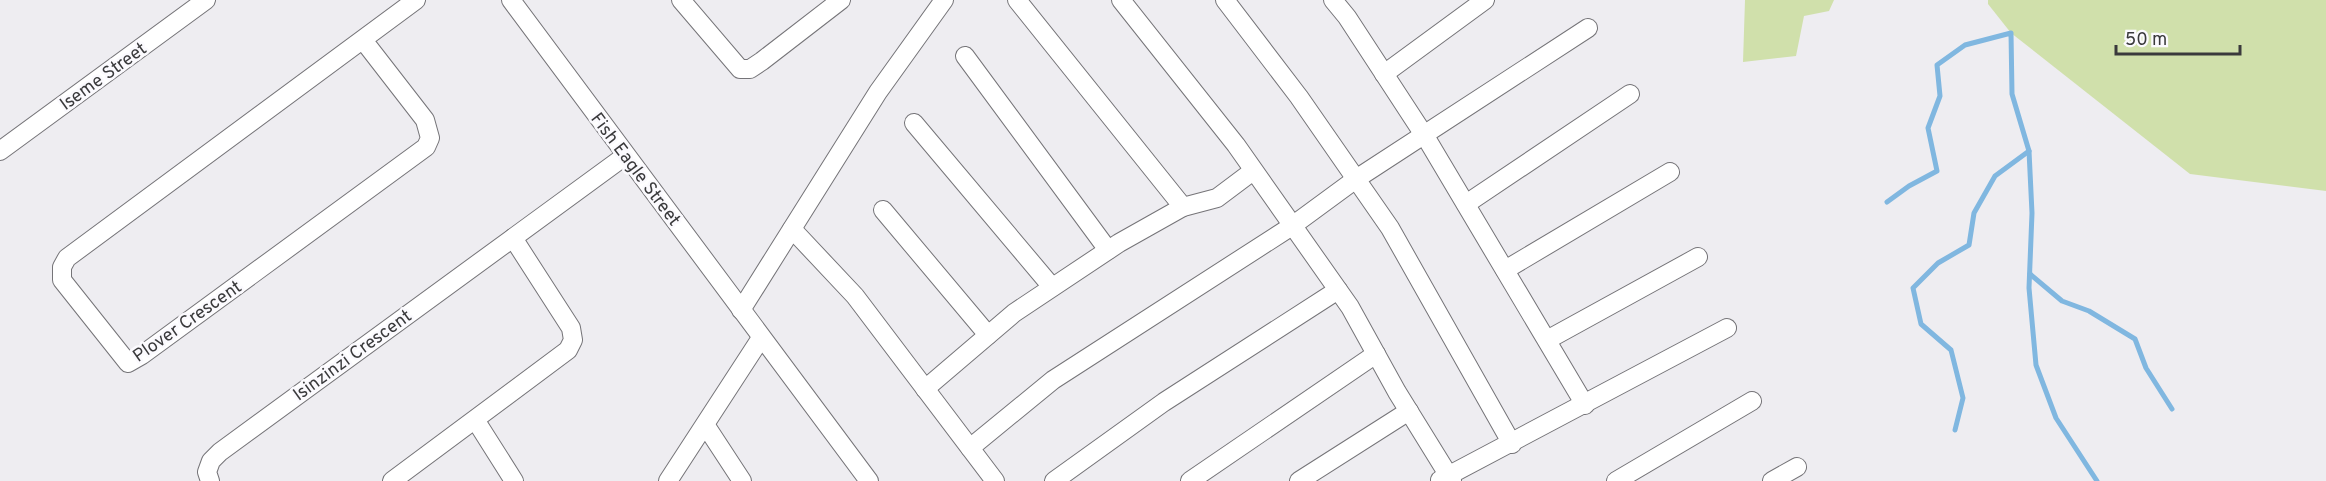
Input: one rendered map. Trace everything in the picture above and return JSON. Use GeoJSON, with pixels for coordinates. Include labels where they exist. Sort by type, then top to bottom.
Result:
{"type":"FeatureCollection","features":[{"type":"Feature","properties":{"kind":"street","name":"Iseme Street"},"geometry":{"type":"LineString","coordinates":[[0,151],[206,0]]}},
{"type":"Feature","properties":{"kind":"street","name":"Plover Crescent"},"geometry":{"type":"LineString","coordinates":[[363,40],[425,120],[430,138],[426,147],[128,363],[62,280],[62,267],[66,258],[416,0]]}},
{"type":"Feature","properties":{"kind":"street","name":"Fish Eagle Street"},"geometry":{"type":"LineString","coordinates":[[511,0],[869,481]]}},
{"type":"Feature","properties":{"kind":"street"},"geometry":{"type":"LineString","coordinates":[[681,0],[740,69],[750,69],[762,61],[841,0]]}},
{"type":"Feature","properties":{"kind":"street"},"geometry":{"type":"LineString","coordinates":[[741,310],[878,92],[944,0]]}},
{"type":"Feature","properties":{"kind":"street"},"geometry":{"type":"LineString","coordinates":[[1017,0],[1183,207]]}},
{"type":"Feature","properties":{"kind":"street"},"geometry":{"type":"LineString","coordinates":[[1121,0],[1181,74],[1338,290],[1447,479],[1727,328]]}},
{"type":"Feature","properties":{"kind":"street"},"geometry":{"type":"LineString","coordinates":[[1225,0],[1299,97],[1390,228],[1512,444]]}},
{"type":"Feature","properties":{"kind":"street"},"geometry":{"type":"LineString","coordinates":[[1384,74],[1485,0]]}},
{"type":"Feature","properties":{"kind":"street"},"geometry":{"type":"LineString","coordinates":[[1341,3],[1424,134],[1585,405]]}},
{"type":"Feature","properties":{"kind":"street"},"geometry":{"type":"LineString","coordinates":[[970,448],[1053,380],[1292,226],[1356,179],[1588,28]]}},
{"type":"Feature","properties":{"kind":"street"},"geometry":{"type":"LineString","coordinates":[[965,56],[1108,250]]}},
{"type":"Feature","properties":{"kind":"street"},"geometry":{"type":"LineString","coordinates":[[1466,204],[1630,94]]}},
{"type":"Feature","properties":{"kind":"street"},"geometry":{"type":"LineString","coordinates":[[914,123],[1052,287]]}},
{"type":"Feature","properties":{"kind":"street","name":"Isinzinzi Crescent"},"geometry":{"type":"LineString","coordinates":[[210,481],[207,472],[211,461],[220,452],[625,156]]}},
{"type":"Feature","properties":{"kind":"street"},"geometry":{"type":"LineString","coordinates":[[925,389],[1014,313],[1052,287],[1108,250],[1183,207],[1217,198],[1253,171]]}},
{"type":"Feature","properties":{"kind":"street"},"geometry":{"type":"LineString","coordinates":[[1505,270],[1670,172]]}},
{"type":"Feature","properties":{"kind":"street"},"geometry":{"type":"LineString","coordinates":[[883,210],[988,334]]}},
{"type":"Feature","properties":{"kind":"street"},"geometry":{"type":"LineString","coordinates":[[792,229],[855,296],[995,481]]}},
{"type":"Feature","properties":{"kind":"street"},"geometry":{"type":"LineString","coordinates":[[392,481],[476,421],[568,350],[573,340],[572,328],[513,238]]}},
{"type":"Feature","properties":{"kind":"street"},"geometry":{"type":"LineString","coordinates":[[1547,340],[1698,256]]}},
{"type":"Feature","properties":{"kind":"street"},"geometry":{"type":"LineString","coordinates":[[1054,481],[1164,402],[1338,290]]}},
{"type":"Feature","properties":{"kind":"street"},"geometry":{"type":"LineString","coordinates":[[668,481],[706,426],[761,338]]}},
{"type":"Feature","properties":{"kind":"street"},"geometry":{"type":"LineString","coordinates":[[1191,481],[1376,354]]}},
{"type":"Feature","properties":{"kind":"street"},"geometry":{"type":"LineString","coordinates":[[1616,481],[1752,401]]}},
{"type":"Feature","properties":{"kind":"street"},"geometry":{"type":"LineString","coordinates":[[1299,481],[1409,411]]}},
{"type":"Feature","properties":{"kind":"street"},"geometry":{"type":"LineString","coordinates":[[476,421],[514,481]]}},
{"type":"Feature","properties":{"kind":"street"},"geometry":{"type":"LineString","coordinates":[[706,426],[742,481]]}},
{"type":"Feature","properties":{"kind":"street"},"geometry":{"type":"LineString","coordinates":[[1772,481],[1797,467]]}},
{"type":"Feature","properties":{"kind":"green space"},"geometry":{"type":"Polygon","coordinates":[[[1745,0],[1834,0],[1829,11],[1804,16],[1796,56],[1743,62],[1745,0]]]}},
{"type":"Feature","properties":{"kind":"green space"},"geometry":{"type":"Polygon","coordinates":[[[1988,0],[2326,0],[2326,191],[2190,174],[2011,33],[1988,4],[1988,0]]]}},
{"type":"Feature","properties":{"kind":"waterway"},"geometry":{"type":"LineString","coordinates":[[1887,202],[1909,186],[1937,171],[1928,128],[1940,96],[1937,65],[1965,45],[2011,33],[2012,94],[2029,151],[2032,213],[2029,288],[2036,365],[2056,418],[2097,481]]}},
{"type":"Feature","properties":{"kind":"waterway"},"geometry":{"type":"LineString","coordinates":[[1955,430],[1963,398],[1951,350],[1921,324],[1913,288],[1938,263],[1969,245],[1974,213],[1995,176],[2029,151]]}},
{"type":"Feature","properties":{"kind":"waterway"},"geometry":{"type":"LineString","coordinates":[[2030,274],[2062,301],[2089,311],[2135,339],[2146,368],[2172,409]]}}]}
